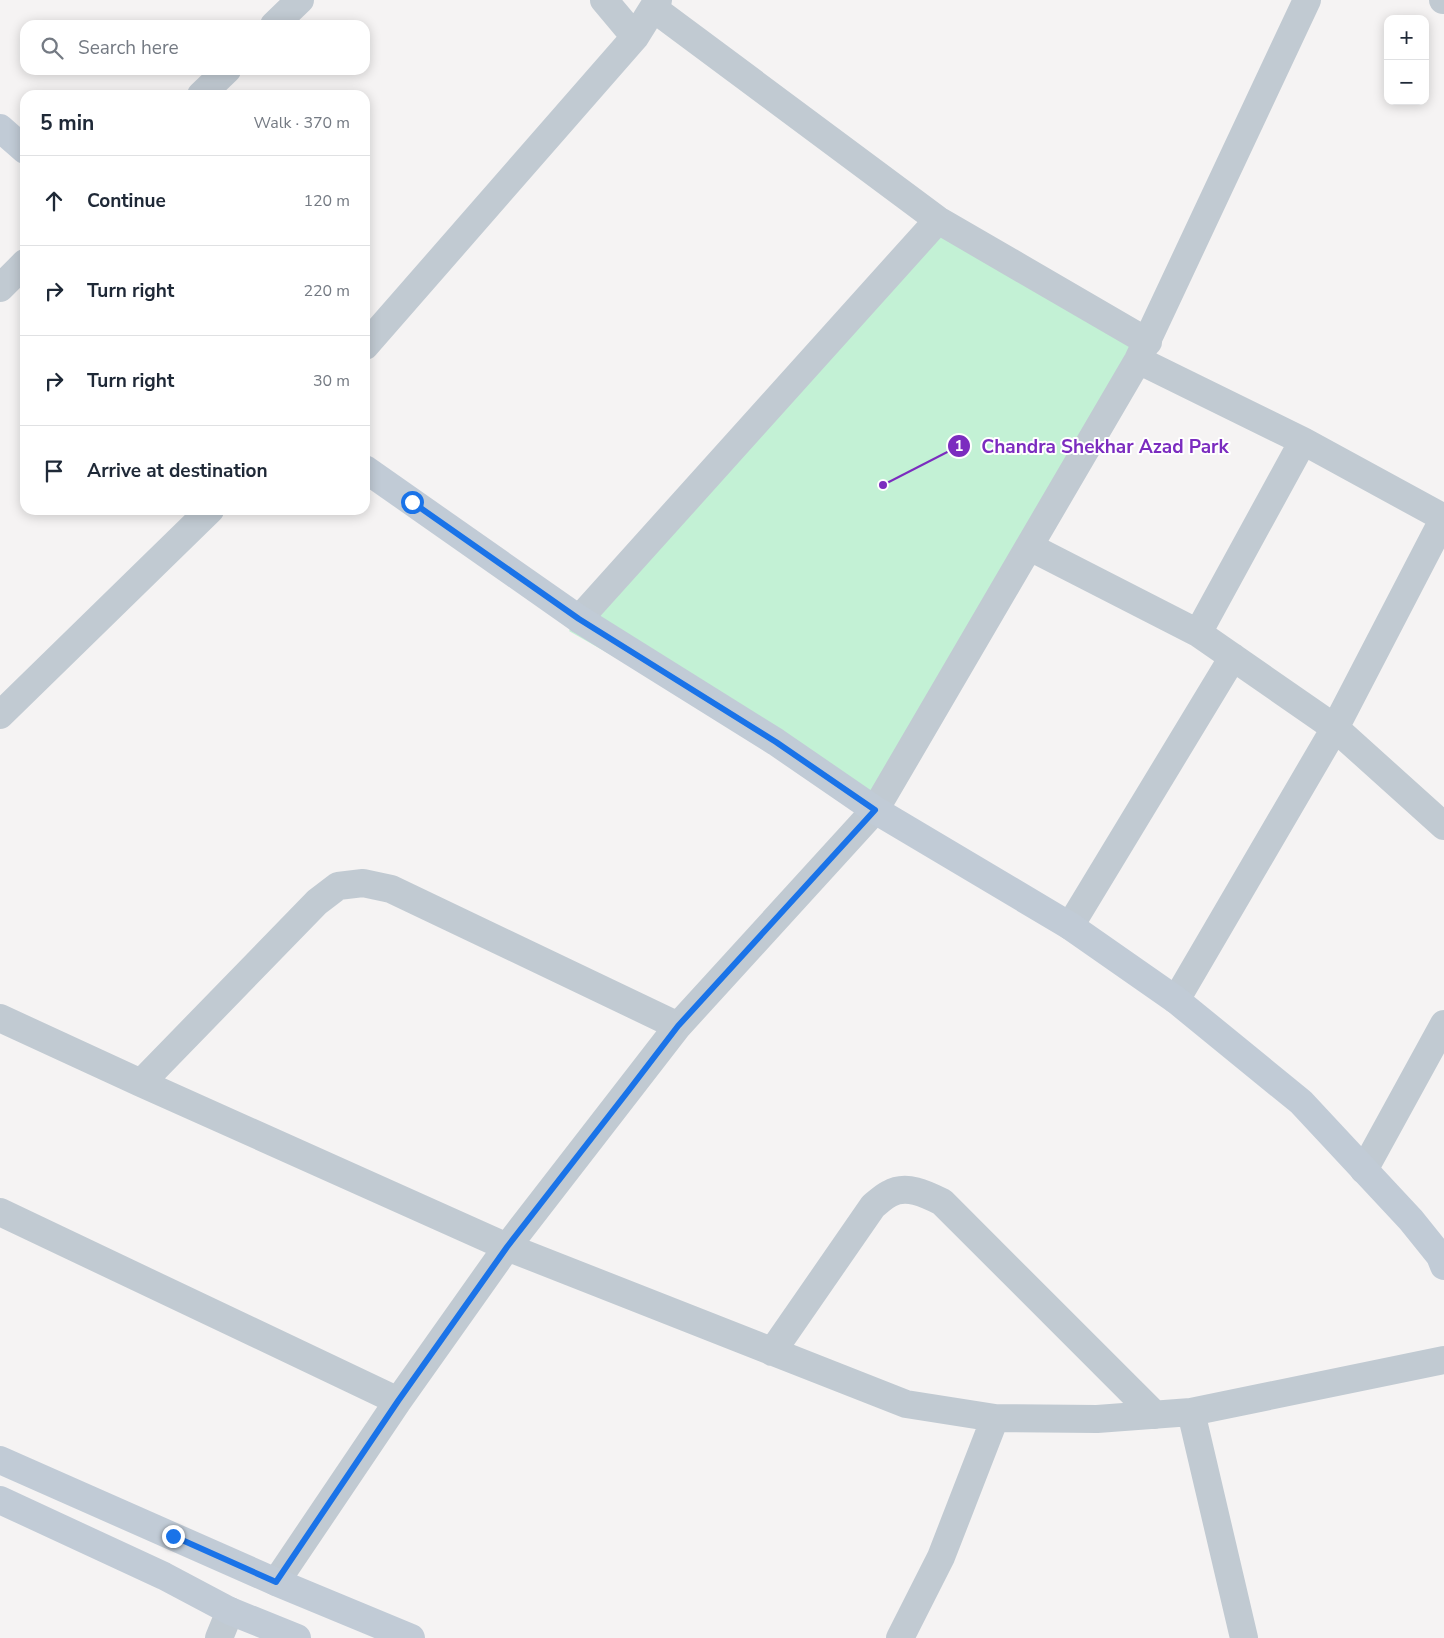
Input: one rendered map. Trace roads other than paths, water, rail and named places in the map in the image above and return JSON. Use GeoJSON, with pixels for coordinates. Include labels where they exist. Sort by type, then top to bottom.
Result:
{"type":"FeatureCollection","features":[{"type":"Feature","properties":{"kind":"street"},"geometry":{"type":"LineString","coordinates":[[279,20],[300,0]]}},
{"type":"Feature","properties":{"kind":"street"},"geometry":{"type":"LineString","coordinates":[[604,0],[635,37]]}},
{"type":"Feature","properties":{"kind":"street"},"geometry":{"type":"LineString","coordinates":[[276,1582],[398,1401],[507,1247],[678,1026],[875,810],[1143,351],[1307,0]]}},
{"type":"Feature","properties":{"kind":"street"},"geometry":{"type":"LineString","coordinates":[[370,340],[635,37],[655,4],[938,220],[1143,351],[1444,518],[1335,728],[1176,1000]]}},
{"type":"Feature","properties":{"kind":"street"},"geometry":{"type":"LineString","coordinates":[[206,90],[222,75]]}},
{"type":"Feature","properties":{"kind":"street"},"geometry":{"type":"LineString","coordinates":[[0,128],[20,146]]}},
{"type":"Feature","properties":{"kind":"street"},"geometry":{"type":"LineString","coordinates":[[579,619],[938,220]]}},
{"type":"Feature","properties":{"kind":"street"},"geometry":{"type":"LineString","coordinates":[[0,288],[20,268]]}},
{"type":"Feature","properties":{"kind":"street"},"geometry":{"type":"LineString","coordinates":[[1198,633],[1303,441]]}},
{"type":"Feature","properties":{"kind":"street"},"geometry":{"type":"LineString","coordinates":[[370,473],[579,619],[776,742],[875,810],[1070,926],[1176,1000],[1301,1102],[1443,1257]]}},
{"type":"Feature","properties":{"kind":"street"},"geometry":{"type":"LineString","coordinates":[[0,716],[205,515]]}},
{"type":"Feature","properties":{"kind":"street"},"geometry":{"type":"LineString","coordinates":[[1030,547],[1198,633],[1335,728],[1444,826]]}},
{"type":"Feature","properties":{"kind":"street"},"geometry":{"type":"LineString","coordinates":[[1070,926],[1233,657]]}},
{"type":"Feature","properties":{"kind":"street"},"geometry":{"type":"LineString","coordinates":[[141,1083],[317,902],[338,886],[362,883],[391,889],[678,1026]]}},
{"type":"Feature","properties":{"kind":"street"},"geometry":{"type":"LineString","coordinates":[[0,1018],[507,1247],[906,1404],[995,1418],[1096,1419],[1155,1415],[1191,1412],[1444,1360]]}},
{"type":"Feature","properties":{"kind":"street"},"geometry":{"type":"LineString","coordinates":[[1364,1170],[1444,1024]]}},
{"type":"Feature","properties":{"kind":"street"},"geometry":{"type":"LineString","coordinates":[[772,1352],[873,1206],[890,1193],[906,1190],[921,1192],[942,1202],[1155,1415]]}},
{"type":"Feature","properties":{"kind":"street"},"geometry":{"type":"LineString","coordinates":[[0,1212],[398,1401]]}},
{"type":"Feature","properties":{"kind":"street"},"geometry":{"type":"LineString","coordinates":[[1191,1412],[1244,1638]]}},
{"type":"Feature","properties":{"kind":"street"},"geometry":{"type":"LineString","coordinates":[[900,1638],[941,1557],[995,1418]]}},
{"type":"Feature","properties":{"kind":"street"},"geometry":{"type":"LineString","coordinates":[[0,1460],[276,1582],[411,1638]]}},
{"type":"Feature","properties":{"kind":"street"},"geometry":{"type":"LineString","coordinates":[[0,1500],[164,1576],[230,1611],[297,1638]]}},
{"type":"Feature","properties":{"kind":"street"},"geometry":{"type":"LineString","coordinates":[[219,1638],[230,1611]]}},
{"type":"Feature","properties":{"kind":"place","name":"Chandra Shekhar Azad Park"},"geometry":{"type":"Point","coordinates":[883,485]}}]}
